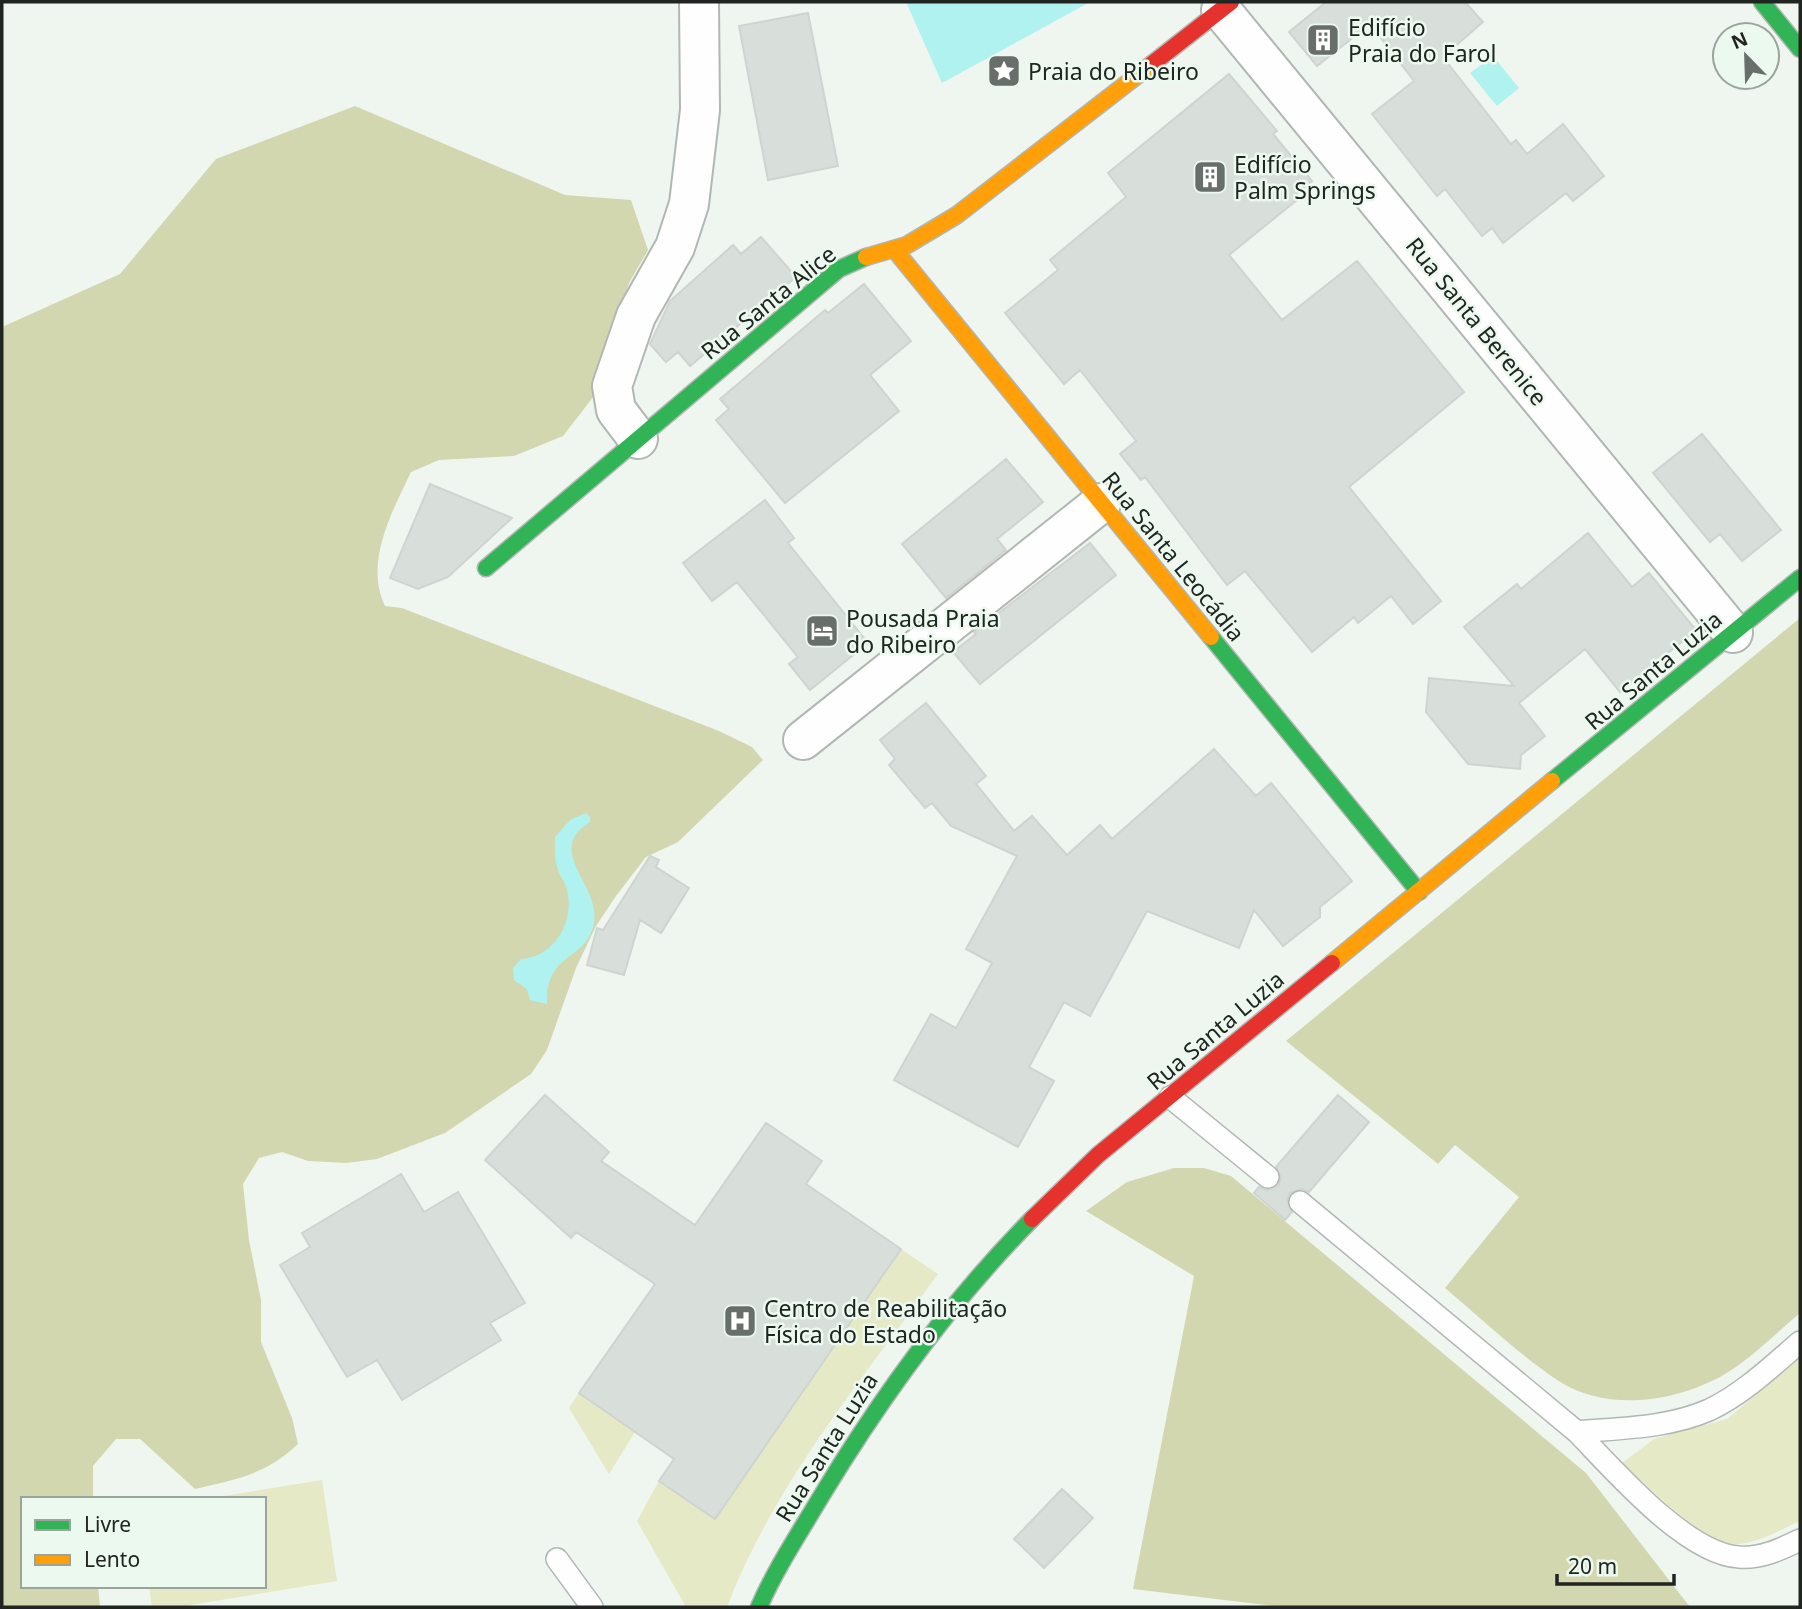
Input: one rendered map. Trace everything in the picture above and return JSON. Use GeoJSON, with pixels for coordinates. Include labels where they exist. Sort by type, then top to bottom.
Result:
{"type":"FeatureCollection","features":[{"type":"Feature","properties":{"kind":"street"},"geometry":{"type":"LineString","coordinates":[[638,439],[616,410],[612,386],[621,350],[636,316],[674,247],[689,204],[700,110],[699,2]]}},
{"type":"Feature","properties":{"kind":"street"},"geometry":{"type":"LineString","coordinates":[[1762,2],[1800,49]]}},
{"type":"Feature","properties":{"kind":"street","name":"Rua Santa Alice"},"geometry":{"type":"LineString","coordinates":[[486,568],[839,269],[864,257],[894,249],[929,234],[994,189],[1226,6]]}},
{"type":"Feature","properties":{"kind":"street","name":"Rua Santa Berenice"},"geometry":{"type":"LineString","coordinates":[[1226,6],[1733,633]]}},
{"type":"Feature","properties":{"kind":"street","name":"Rua Santa Leocádia"},"geometry":{"type":"LineString","coordinates":[[894,249],[1419,892]]}},
{"type":"Feature","properties":{"kind":"street"},"geometry":{"type":"LineString","coordinates":[[803,740],[1101,503]]}},
{"type":"Feature","properties":{"kind":"street","name":"Rua Santa Luzia"},"geometry":{"type":"LineString","coordinates":[[759,1607],[769,1583],[840,1463],[917,1348],[958,1296],[1048,1199],[1800,578]]}},
{"type":"Feature","properties":{"kind":"lane"},"geometry":{"type":"LineString","coordinates":[[1170,1097],[1268,1177]]}},
{"type":"Feature","properties":{"kind":"lane"},"geometry":{"type":"LineString","coordinates":[[1300,1202],[1577,1432],[1616,1473],[1698,1545],[1718,1554],[1758,1556],[1800,1540]]}},
{"type":"Feature","properties":{"kind":"lane"},"geometry":{"type":"LineString","coordinates":[[1577,1432],[1661,1424],[1709,1409],[1745,1387],[1800,1342]]}},
{"type":"Feature","properties":{"kind":"lane"},"geometry":{"type":"LineString","coordinates":[[557,1559],[592,1607]]}},
{"type":"Feature","properties":{"kind":"green space"},"geometry":{"type":"Polygon","coordinates":[[[355,106],[565,195],[631,200],[648,250],[629,283],[601,387],[563,436],[514,456],[439,460],[411,472],[383,538],[379,555],[379,589],[385,606],[402,608],[719,731],[752,747],[763,760],[678,842],[646,857],[616,896],[596,926],[576,968],[547,1050],[531,1074],[445,1133],[377,1159],[346,1163],[308,1161],[282,1152],[259,1158],[243,1184],[249,1240],[261,1300],[261,1342],[292,1418],[298,1444],[262,1469],[237,1479],[195,1489],[140,1439],[116,1439],[93,1466],[93,1497],[21,1497],[21,1588],[98,1588],[100,1607],[2,1607],[2,327],[120,274],[216,159],[355,106]]]}},
{"type":"Feature","properties":{"kind":"green space"},"geometry":{"type":"Polygon","coordinates":[[[1800,618],[1800,1313],[1745,1361],[1706,1384],[1664,1397],[1642,1400],[1598,1397],[1577,1390],[1542,1370],[1445,1288],[1519,1197],[1455,1145],[1438,1164],[1286,1041],[1800,618]]]}},
{"type":"Feature","properties":{"kind":"green space"},"geometry":{"type":"Polygon","coordinates":[[[1174,1168],[1204,1168],[1231,1176],[1586,1473],[1690,1607],[1282,1607],[1133,1589],[1194,1276],[1086,1211],[1127,1182],[1174,1168]]]}},
{"type":"Feature","properties":{"kind":"green space"},"geometry":{"type":"Polygon","coordinates":[[[901,1249],[938,1274],[794,1476],[746,1562],[727,1607],[686,1607],[637,1521],[659,1481],[715,1519],[901,1249]]]}},
{"type":"Feature","properties":{"kind":"green space"},"geometry":{"type":"Polygon","coordinates":[[[1800,1358],[1800,1521],[1755,1541],[1740,1544],[1726,1542],[1694,1526],[1622,1463],[1654,1439],[1727,1419],[1800,1358]]]}},
{"type":"Feature","properties":{"kind":"green space"},"geometry":{"type":"Polygon","coordinates":[[[579,1393],[635,1432],[609,1474],[569,1408],[579,1393]]]}},
{"type":"Feature","properties":{"kind":"green space"},"geometry":{"type":"Polygon","coordinates":[[[322,1480],[337,1581],[178,1607],[152,1607],[149,1588],[266,1588],[266,1497],[217,1497],[322,1480]]]}},
{"type":"Feature","properties":{"kind":"water"},"geometry":{"type":"Polygon","coordinates":[[[906,2],[1090,2],[942,83],[906,2]]]}},
{"type":"Feature","properties":{"kind":"water"},"geometry":{"type":"Polygon","coordinates":[[[1493,56],[1519,88],[1497,106],[1470,73],[1493,56]]]}},
{"type":"Feature","properties":{"kind":"water"},"geometry":{"type":"Polygon","coordinates":[[[586,813],[590,822],[577,833],[572,845],[572,856],[590,895],[594,923],[583,944],[553,975],[548,987],[547,1004],[530,1000],[527,989],[514,980],[513,968],[521,959],[533,957],[552,945],[565,925],[569,902],[556,862],[555,837],[570,820],[586,813]]]}},
{"type":"Feature","properties":{"kind":"building"},"geometry":{"type":"Polygon","coordinates":[[[1326,2],[1465,2],[1483,22],[1443,57],[1511,144],[1516,140],[1527,154],[1563,124],[1604,176],[1573,201],[1566,193],[1503,243],[1492,228],[1482,236],[1445,189],[1437,196],[1372,114],[1414,81],[1370,24],[1317,66],[1289,32],[1326,2]]]}},
{"type":"Feature","properties":{"kind":"building"},"geometry":{"type":"Polygon","coordinates":[[[808,13],[838,166],[768,180],[739,26],[808,13]]]}},
{"type":"Feature","properties":{"kind":"building"},"geometry":{"type":"Polygon","coordinates":[[[1229,74],[1277,131],[1273,134],[1312,181],[1294,196],[1297,200],[1229,255],[1282,320],[1357,261],[1464,392],[1349,487],[1441,601],[1413,624],[1391,596],[1358,623],[1354,617],[1312,652],[1245,571],[1227,585],[1145,477],[1141,480],[1120,454],[1136,441],[1080,370],[1064,384],[1005,313],[1058,270],[1050,260],[1126,197],[1108,173],[1229,74]]]}},
{"type":"Feature","properties":{"kind":"building"},"geometry":{"type":"Polygon","coordinates":[[[761,237],[796,277],[690,366],[678,352],[666,362],[650,344],[670,301],[733,245],[741,254],[761,237]]]}},
{"type":"Feature","properties":{"kind":"building"},"geometry":{"type":"Polygon","coordinates":[[[864,284],[911,341],[870,375],[899,411],[785,503],[716,420],[729,409],[720,399],[825,310],[828,313],[864,284]]]}},
{"type":"Feature","properties":{"kind":"building"},"geometry":{"type":"Polygon","coordinates":[[[1702,434],[1781,530],[1742,561],[1720,534],[1710,542],[1653,473],[1702,434]]]}},
{"type":"Feature","properties":{"kind":"building"},"geometry":{"type":"Polygon","coordinates":[[[1006,459],[1043,502],[997,539],[1006,550],[946,598],[902,544],[1006,459]]]}},
{"type":"Feature","properties":{"kind":"building"},"geometry":{"type":"Polygon","coordinates":[[[430,484],[512,518],[448,577],[418,589],[390,578],[430,484]]]}},
{"type":"Feature","properties":{"kind":"building"},"geometry":{"type":"Polygon","coordinates":[[[765,500],[794,538],[788,543],[868,643],[810,690],[789,664],[798,657],[737,582],[712,601],[683,563],[765,500]]]}},
{"type":"Feature","properties":{"kind":"building"},"geometry":{"type":"Polygon","coordinates":[[[1588,533],[1632,587],[1649,573],[1696,630],[1620,692],[1585,649],[1519,703],[1545,736],[1521,755],[1520,769],[1468,764],[1426,712],[1429,678],[1514,686],[1464,627],[1517,584],[1521,589],[1588,533]]]}},
{"type":"Feature","properties":{"kind":"building"},"geometry":{"type":"Polygon","coordinates":[[[1090,543],[1116,575],[980,684],[953,652],[976,634],[974,632],[1090,543]]]}},
{"type":"Feature","properties":{"kind":"building"},"geometry":{"type":"Polygon","coordinates":[[[926,703],[986,776],[976,784],[1014,831],[1032,816],[1067,855],[1100,825],[1112,839],[1214,749],[1256,796],[1271,783],[1352,881],[1320,907],[1320,917],[1283,946],[1254,910],[1239,948],[1147,911],[1090,1016],[1064,1002],[1029,1067],[1054,1081],[1018,1147],[894,1080],[931,1014],[956,1028],[992,963],[966,949],[1017,856],[951,826],[932,803],[925,808],[889,765],[895,759],[880,740],[926,703]]]}},
{"type":"Feature","properties":{"kind":"building"},"geometry":{"type":"Polygon","coordinates":[[[650,856],[659,860],[656,867],[689,888],[661,933],[640,920],[624,975],[587,965],[597,928],[603,930],[650,856]]]}},
{"type":"Feature","properties":{"kind":"building","name":"Centro de Reabilitação Física do Estado"},"geometry":{"type":"Polygon","coordinates":[[[545,1095],[609,1152],[601,1161],[695,1225],[766,1123],[822,1161],[806,1184],[901,1249],[715,1519],[659,1481],[674,1459],[579,1393],[655,1284],[576,1232],[571,1238],[485,1160],[545,1095]]]}},
{"type":"Feature","properties":{"kind":"building"},"geometry":{"type":"Polygon","coordinates":[[[1338,1095],[1369,1122],[1309,1192],[1302,1189],[1290,1193],[1287,1200],[1292,1212],[1285,1220],[1254,1193],[1259,1187],[1267,1190],[1278,1186],[1281,1178],[1276,1167],[1338,1095]]]}},
{"type":"Feature","properties":{"kind":"building"},"geometry":{"type":"Polygon","coordinates":[[[401,1174],[424,1212],[458,1192],[525,1303],[490,1323],[501,1340],[402,1400],[377,1360],[347,1377],[280,1265],[310,1247],[302,1233],[401,1174]]]}},
{"type":"Feature","properties":{"kind":"building"},"geometry":{"type":"Polygon","coordinates":[[[1062,1489],[1093,1518],[1044,1568],[1014,1539],[1062,1489]]]}},
{"type":"Feature","properties":{"kind":"traffic: fast"},"geometry":{"type":"LineString","coordinates":[[1762,2],[1800,49]]}},
{"type":"Feature","properties":{"kind":"traffic: fast"},"geometry":{"type":"LineString","coordinates":[[486,568],[839,269],[866,257]]}},
{"type":"Feature","properties":{"kind":"traffic: fast"},"geometry":{"type":"LineString","coordinates":[[1552,781],[1800,578]]}},
{"type":"Feature","properties":{"kind":"traffic: fast"},"geometry":{"type":"LineString","coordinates":[[1211,637],[1419,892]]}},
{"type":"Feature","properties":{"kind":"traffic: fast"},"geometry":{"type":"LineString","coordinates":[[759,1607],[822,1495],[893,1386],[973,1283],[1032,1219]]}},
{"type":"Feature","properties":{"kind":"traffic: slow"},"geometry":{"type":"LineString","coordinates":[[866,257],[907,245],[957,215],[1152,64]]}},
{"type":"Feature","properties":{"kind":"traffic: slow"},"geometry":{"type":"LineString","coordinates":[[894,249],[1211,637]]}},
{"type":"Feature","properties":{"kind":"traffic: slow"},"geometry":{"type":"LineString","coordinates":[[1332,963],[1552,781]]}},
{"type":"Feature","properties":{"kind":"traffic: jam"},"geometry":{"type":"LineString","coordinates":[[1152,64],[1231,2]]}},
{"type":"Feature","properties":{"kind":"traffic: jam"},"geometry":{"type":"LineString","coordinates":[[1032,1219],[1098,1155],[1332,963]]}},
{"type":"Feature","properties":{"kind":"place","name":"Edifício Praia do Farol"},"geometry":{"type":"Point","coordinates":[1323,40]}},
{"type":"Feature","properties":{"kind":"place","name":"Praia do Ribeiro"},"geometry":{"type":"Point","coordinates":[1004,71]}},
{"type":"Feature","properties":{"kind":"place","name":"Edifício Palm Springs"},"geometry":{"type":"Point","coordinates":[1210,177]}},
{"type":"Feature","properties":{"kind":"place","name":"Pousada Praia do Ribeiro"},"geometry":{"type":"Point","coordinates":[822,631]}},
{"type":"Feature","properties":{"kind":"place","name":"Centro de Reabilitação Física do Estado"},"geometry":{"type":"Point","coordinates":[740,1321]}}]}
